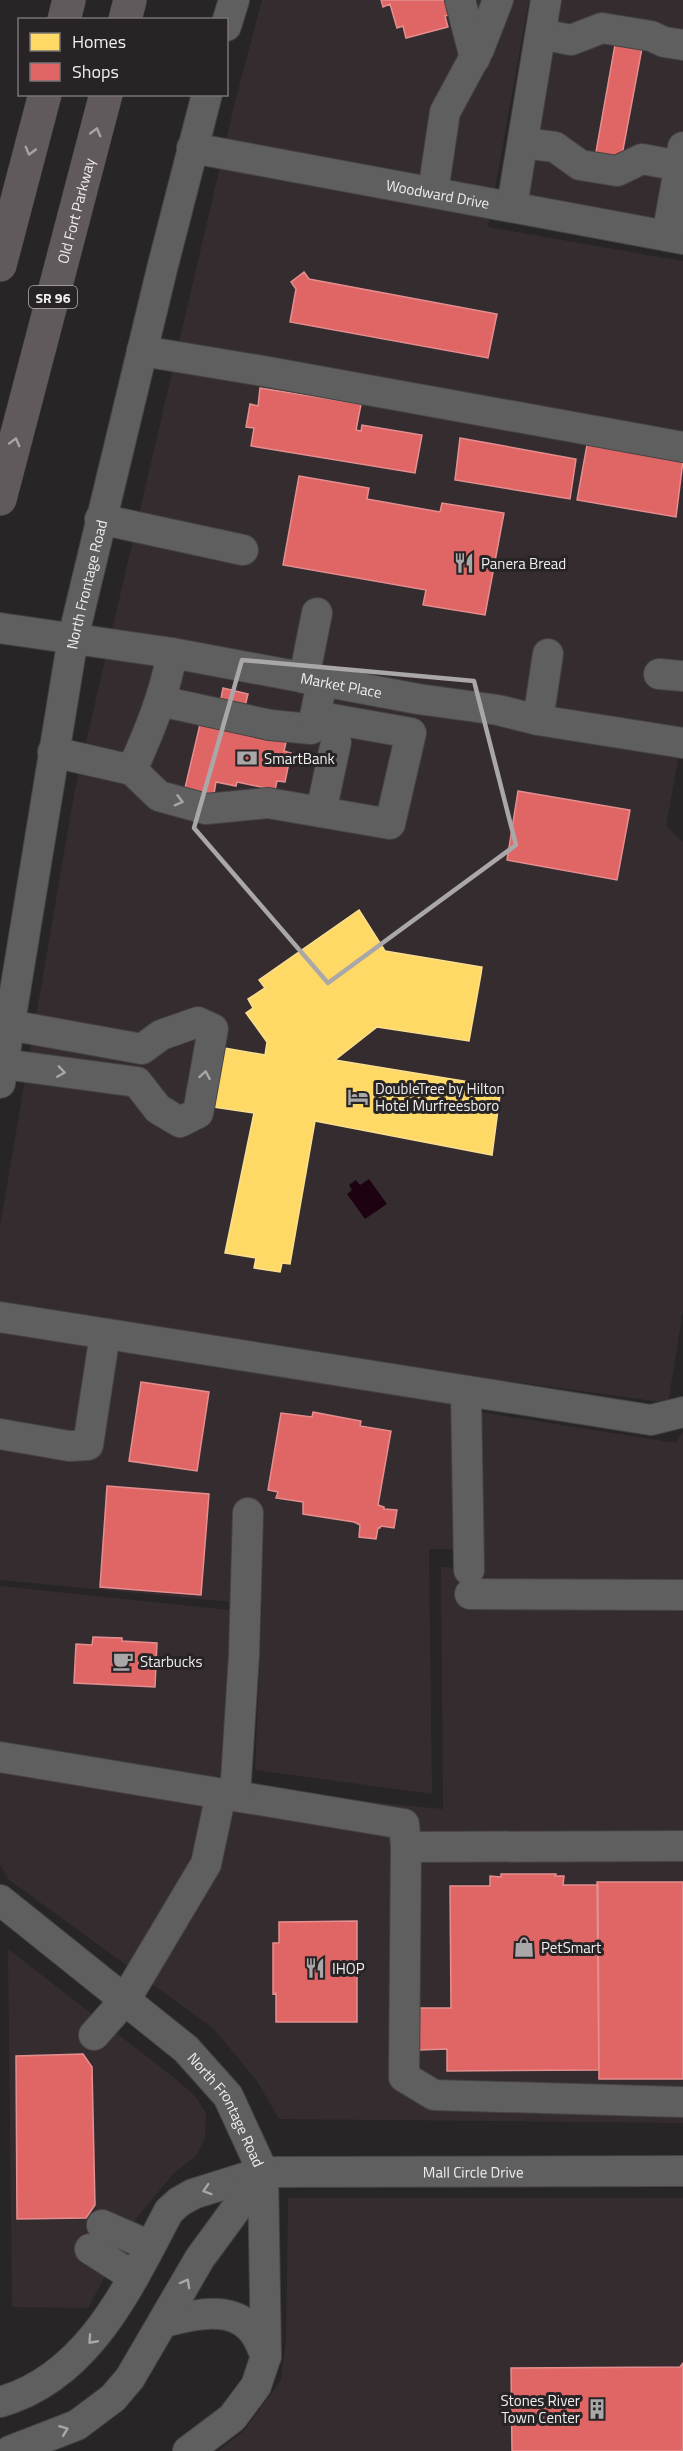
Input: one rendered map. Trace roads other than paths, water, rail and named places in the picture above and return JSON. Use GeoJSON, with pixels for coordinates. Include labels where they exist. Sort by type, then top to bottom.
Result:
{"type":"FeatureCollection","features":[{"type":"Feature","properties":{"kind":"main road"},"geometry":{"type":"LineString","coordinates":[[64,18],[69,0]]}},
{"type":"Feature","properties":{"kind":"main road"},"geometry":{"type":"LineString","coordinates":[[126,18],[130,0]]}},
{"type":"Feature","properties":{"kind":"main road"},"geometry":{"type":"LineString","coordinates":[[0,265],[44,96]]}},
{"type":"Feature","properties":{"kind":"main road","name":"Old Fort Parkway"},"geometry":{"type":"LineString","coordinates":[[0,499],[105,96]]}},
{"type":"Feature","properties":{"kind":"street"},"geometry":{"type":"LineString","coordinates":[[228,20],[234,0]]}},
{"type":"Feature","properties":{"kind":"street"},"geometry":{"type":"LineString","coordinates":[[433,192],[445,112],[485,17],[460,0]]}},
{"type":"Feature","properties":{"kind":"street"},"geometry":{"type":"LineString","coordinates":[[512,206],[546,0]]}},
{"type":"Feature","properties":{"kind":"street"},"geometry":{"type":"LineString","coordinates":[[541,34],[571,40],[602,28],[651,36],[664,42],[683,45]]}},
{"type":"Feature","properties":{"kind":"street","name":"North Frontage Road"},"geometry":{"type":"LineString","coordinates":[[2,1073],[73,638],[100,519],[206,96]]}},
{"type":"Feature","properties":{"kind":"street"},"geometry":{"type":"LineString","coordinates":[[523,143],[555,147],[580,165],[617,171],[642,159],[681,156],[675,237]]}},
{"type":"Feature","properties":{"kind":"street","name":"Woodward Drive"},"geometry":{"type":"LineString","coordinates":[[192,148],[675,237]]}},
{"type":"Feature","properties":{"kind":"street"},"geometry":{"type":"LineString","coordinates":[[142,351],[683,447]]}},
{"type":"Feature","properties":{"kind":"street"},"geometry":{"type":"LineString","coordinates":[[100,519],[243,550]]}},
{"type":"Feature","properties":{"kind":"street"},"geometry":{"type":"LineString","coordinates":[[315,716],[313,680],[317,613]]}},
{"type":"Feature","properties":{"kind":"street","name":"Market Place"},"geometry":{"type":"LineString","coordinates":[[0,628],[73,638],[166,682],[313,680],[683,743]]}},
{"type":"Feature","properties":{"kind":"street"},"geometry":{"type":"LineString","coordinates":[[538,720],[548,654]]}},
{"type":"Feature","properties":{"kind":"street"},"geometry":{"type":"LineString","coordinates":[[132,770],[148,735],[166,682],[315,716],[411,734]]}},
{"type":"Feature","properties":{"kind":"street"},"geometry":{"type":"LineString","coordinates":[[53,752],[132,770],[159,796],[206,809],[268,803],[390,824],[418,699]]}},
{"type":"Feature","properties":{"kind":"street"},"geometry":{"type":"LineString","coordinates":[[321,812],[336,742]]}},
{"type":"Feature","properties":{"kind":"street"},"geometry":{"type":"LineString","coordinates":[[2,1073],[137,1082],[158,1108],[180,1122],[198,1113],[213,1029],[198,1022],[162,1035],[142,1048],[9,1025]]}},
{"type":"Feature","properties":{"kind":"street"},"geometry":{"type":"LineString","coordinates":[[0,1317],[651,1420],[683,1412]]}},
{"type":"Feature","properties":{"kind":"street"},"geometry":{"type":"LineString","coordinates":[[0,1434],[69,1446],[88,1445],[105,1334]]}},
{"type":"Feature","properties":{"kind":"street"},"geometry":{"type":"LineString","coordinates":[[466,1391],[470,1582],[683,1595]]}},
{"type":"Feature","properties":{"kind":"street"},"geometry":{"type":"LineString","coordinates":[[94,2035],[124,2000],[206,1864],[228,1795],[244,1654],[248,1513]]}},
{"type":"Feature","properties":{"kind":"street"},"geometry":{"type":"LineString","coordinates":[[0,1757],[404,1824],[406,1848],[404,2077],[434,2095],[683,2102]]}},
{"type":"Feature","properties":{"kind":"street"},"geometry":{"type":"LineString","coordinates":[[406,1848],[683,1846]]}},
{"type":"Feature","properties":{"kind":"street","name":"North Frontage Road"},"geometry":{"type":"LineString","coordinates":[[0,1900],[186,2049],[228,2096],[262,2172],[266,2356],[256,2386],[232,2418],[188,2451]]}},
{"type":"Feature","properties":{"kind":"street","name":"Mall Circle Drive"},"geometry":{"type":"LineString","coordinates":[[0,2402],[32,2390],[55,2376],[72,2361],[107,2322],[169,2211],[193,2194],[262,2172],[683,2171]]}},
{"type":"Feature","properties":{"kind":"street"},"geometry":{"type":"LineString","coordinates":[[10,2451],[77,2425],[113,2398],[130,2378],[200,2258],[262,2172]]}},
{"type":"Feature","properties":{"kind":"street"},"geometry":{"type":"LineString","coordinates":[[134,2277],[96,2237],[150,2246]]}},
{"type":"Feature","properties":{"kind":"street"},"geometry":{"type":"LineString","coordinates":[[164,2322],[191,2315],[229,2316],[243,2321],[254,2331],[266,2356]]}},
{"type":"Feature","properties":{"kind":"place","name":"Panera Bread"},"geometry":{"type":"Point","coordinates":[464,563]}},
{"type":"Feature","properties":{"kind":"place","name":"SmartBank"},"geometry":{"type":"Point","coordinates":[247,758]}},
{"type":"Feature","properties":{"kind":"place","name":"DoubleTree by Hilton Hotel Murfreesboro"},"geometry":{"type":"Point","coordinates":[358,1097]}},
{"type":"Feature","properties":{"kind":"place","name":"Starbucks"},"geometry":{"type":"Point","coordinates":[123,1661]}},
{"type":"Feature","properties":{"kind":"place","name":"PetSmart"},"geometry":{"type":"Point","coordinates":[524,1947]}},
{"type":"Feature","properties":{"kind":"place","name":"IHOP"},"geometry":{"type":"Point","coordinates":[315,1968]}},
{"type":"Feature","properties":{"kind":"place","name":"Stones River Town Center"},"geometry":{"type":"Point","coordinates":[597,2409]}}]}
